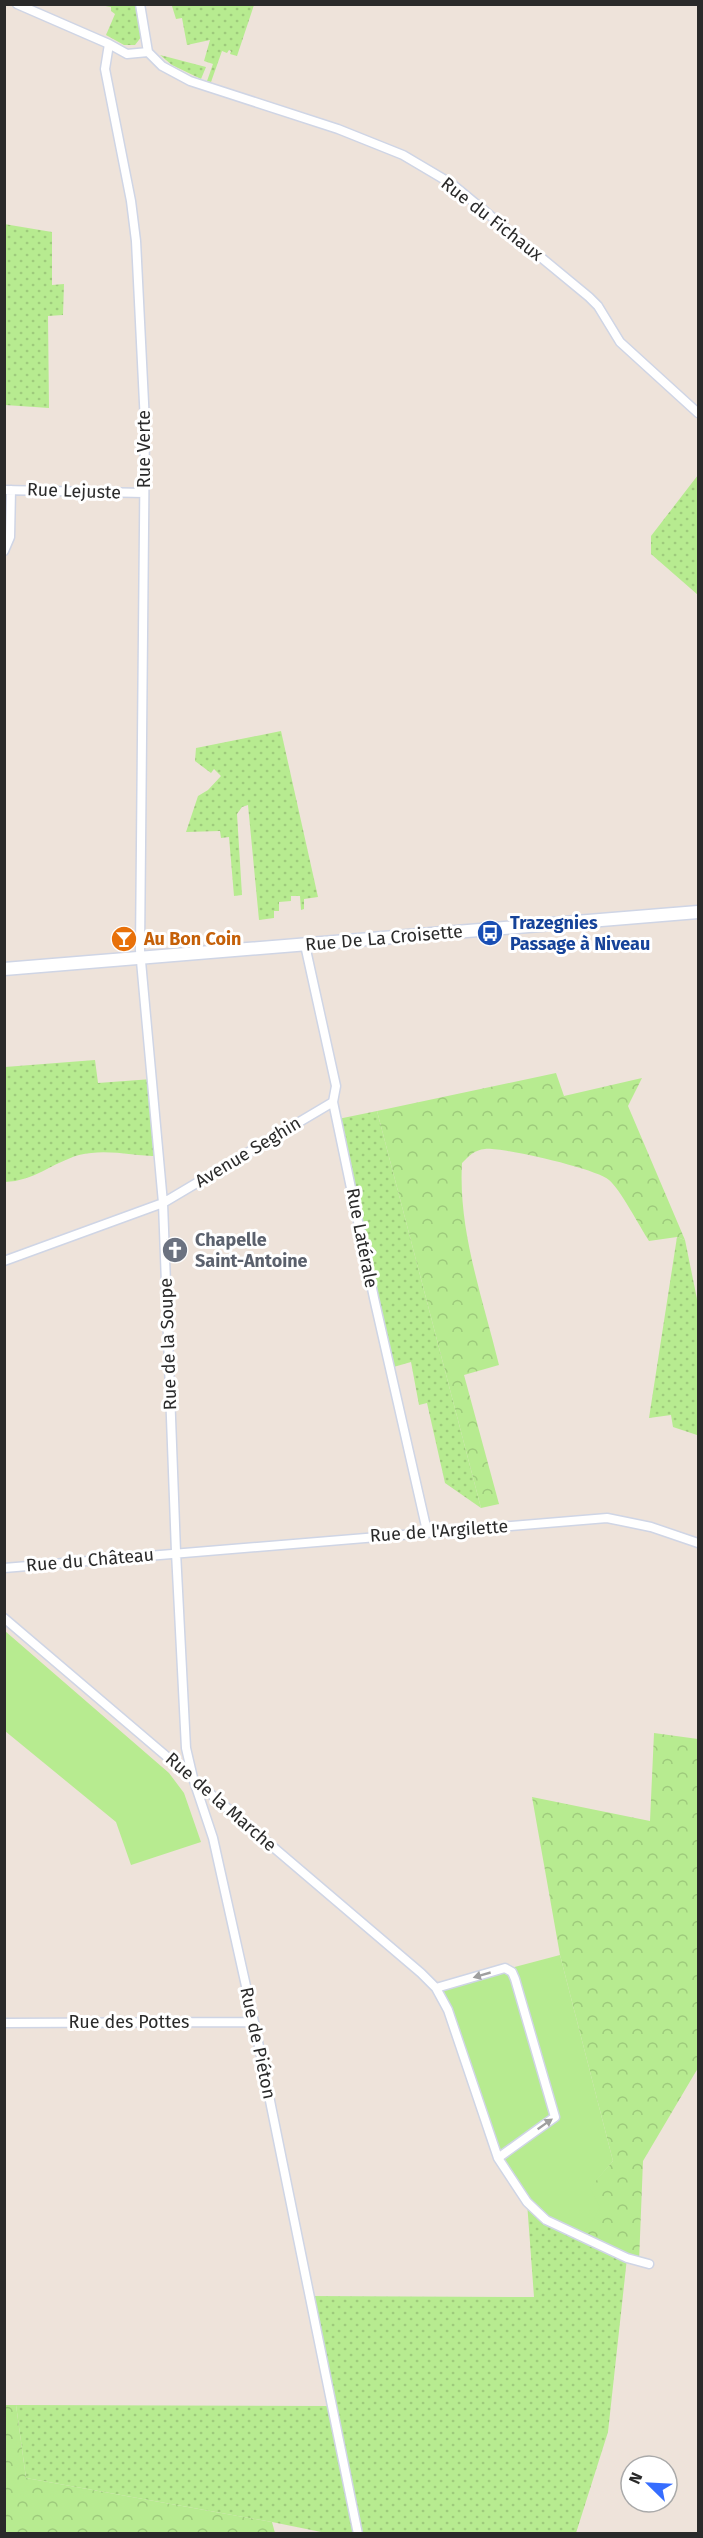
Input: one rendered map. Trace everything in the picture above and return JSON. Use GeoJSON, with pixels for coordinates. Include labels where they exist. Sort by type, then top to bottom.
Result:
{"type":"FeatureCollection","features":[{"type":"Feature","properties":{"kind":"main road","name":"Rue De La Croisette"},"geometry":{"type":"LineString","coordinates":[[4,969],[699,912]]}},
{"type":"Feature","properties":{"kind":"street"},"geometry":{"type":"LineString","coordinates":[[17,4],[127,54],[148,52],[140,4]]}},
{"type":"Feature","properties":{"kind":"street","name":"Rue Verte"},"geometry":{"type":"LineString","coordinates":[[109,44],[105,69],[131,201],[136,241],[146,423],[140,799],[141,957]]}},
{"type":"Feature","properties":{"kind":"street","name":"Rue du Fichaux"},"geometry":{"type":"LineString","coordinates":[[148,52],[162,66],[190,81],[349,134],[403,155],[452,184],[589,297],[598,306],[620,342],[699,413]]}},
{"type":"Feature","properties":{"kind":"street"},"geometry":{"type":"LineString","coordinates":[[4,551],[10,537],[8,490]]}},
{"type":"Feature","properties":{"kind":"street","name":"Rue Lejuste"},"geometry":{"type":"LineString","coordinates":[[8,490],[144,493]]}},
{"type":"Feature","properties":{"kind":"street","name":"Rue Latérale"},"geometry":{"type":"LineString","coordinates":[[305,945],[336,1086],[333,1102],[374,1298],[427,1532]]}},
{"type":"Feature","properties":{"kind":"street","name":"Rue de la Soupe"},"geometry":{"type":"LineString","coordinates":[[141,957],[163,1203],[176,1552]]}},
{"type":"Feature","properties":{"kind":"street","name":"Avenue Seghin"},"geometry":{"type":"LineString","coordinates":[[4,1262],[163,1203],[333,1102]]}},
{"type":"Feature","properties":{"kind":"street","name":"Rue de l'Argilette"},"geometry":{"type":"LineString","coordinates":[[176,1552],[607,1518],[651,1527],[699,1543]]}},
{"type":"Feature","properties":{"kind":"street","name":"Rue du Château"},"geometry":{"type":"LineString","coordinates":[[4,1568],[176,1552]]}},
{"type":"Feature","properties":{"kind":"street","name":"Rue de Piéton"},"geometry":{"type":"LineString","coordinates":[[176,1552],[186,1748],[193,1778],[213,1838],[254,2022],[358,2534]]}},
{"type":"Feature","properties":{"kind":"street","name":"Rue de la Marche"},"geometry":{"type":"LineString","coordinates":[[4,1618],[422,1973],[436,1988],[448,2010],[498,2158],[527,2202],[546,2220],[627,2258],[649,2264]]}},
{"type":"Feature","properties":{"kind":"street"},"geometry":{"type":"LineString","coordinates":[[436,1988],[505,1968],[512,1972],[515,1979],[555,2117],[498,2158]]}},
{"type":"Feature","properties":{"kind":"street","name":"Rue des Pottes"},"geometry":{"type":"LineString","coordinates":[[4,2023],[254,2022]]}},
{"type":"Feature","properties":{"kind":"green space"},"geometry":{"type":"Polygon","coordinates":[[[184,4],[254,5],[237,56],[230,54],[229,50],[227,53],[222,51],[211,82],[207,81],[213,64],[204,61],[210,40],[187,45],[182,18],[176,19],[172,6],[184,4]]]}},
{"type":"Feature","properties":{"kind":"green space"},"geometry":{"type":"Polygon","coordinates":[[[100,5],[135,5],[142,36],[135,45],[124,45],[106,35],[115,14],[111,11],[111,7],[100,5]]]}},
{"type":"Feature","properties":{"kind":"green space"},"geometry":{"type":"Polygon","coordinates":[[[160,55],[206,67],[201,79],[172,65],[160,55]]]}},
{"type":"Feature","properties":{"kind":"green space"},"geometry":{"type":"Polygon","coordinates":[[[4,224],[52,232],[52,285],[64,284],[63,315],[48,316],[49,408],[5,405],[4,224]]]}},
{"type":"Feature","properties":{"kind":"green space"},"geometry":{"type":"Polygon","coordinates":[[[698,475],[698,595],[651,554],[651,536],[698,475]]]}},
{"type":"Feature","properties":{"kind":"green space"},"geometry":{"type":"Polygon","coordinates":[[[281,731],[318,897],[304,899],[304,909],[301,910],[300,896],[291,896],[291,901],[279,902],[279,911],[274,911],[274,918],[259,920],[248,805],[242,807],[237,814],[242,895],[234,896],[229,837],[221,838],[220,831],[186,832],[198,796],[208,790],[221,776],[214,769],[211,773],[195,761],[196,748],[281,731]]]}},
{"type":"Feature","properties":{"kind":"green space"},"geometry":{"type":"Polygon","coordinates":[[[95,1060],[98,1083],[152,1079],[159,1156],[109,1152],[89,1153],[69,1158],[34,1175],[5,1182],[5,1067],[95,1060]]]}},
{"type":"Feature","properties":{"kind":"green space"},"geometry":{"type":"Polygon","coordinates":[[[556,1073],[564,1096],[642,1078],[628,1106],[685,1240],[677,1237],[649,1241],[614,1185],[601,1175],[587,1170],[495,1149],[478,1151],[462,1163],[464,1214],[468,1239],[499,1365],[464,1375],[499,1504],[481,1508],[377,1111],[556,1073]]]}},
{"type":"Feature","properties":{"kind":"green space"},"geometry":{"type":"Polygon","coordinates":[[[377,1111],[481,1508],[445,1483],[427,1403],[419,1405],[411,1362],[390,1368],[338,1119],[377,1111]]]}},
{"type":"Feature","properties":{"kind":"green space"},"geometry":{"type":"Polygon","coordinates":[[[677,1237],[685,1240],[698,1304],[697,1435],[673,1427],[671,1415],[649,1418],[677,1237]]]}},
{"type":"Feature","properties":{"kind":"green space"},"geometry":{"type":"Polygon","coordinates":[[[5,1631],[169,1773],[184,1793],[201,1842],[131,1865],[116,1822],[5,1731],[5,1631]]]}},
{"type":"Feature","properties":{"kind":"green space"},"geometry":{"type":"Polygon","coordinates":[[[654,1733],[698,1739],[698,2068],[643,2161],[639,2262],[579,2236],[589,2188],[613,2161],[560,1955],[532,1797],[650,1821],[654,1733]]]}},
{"type":"Feature","properties":{"kind":"green space"},"geometry":{"type":"Polygon","coordinates":[[[560,1955],[613,2161],[590,2188],[600,2207],[592,2222],[579,2236],[546,2220],[509,2177],[436,1988],[560,1955]]]}},
{"type":"Feature","properties":{"kind":"green space"},"geometry":{"type":"Polygon","coordinates":[[[527,2202],[627,2258],[608,2432],[576,2533],[326,2533],[26,2478],[16,2405],[332,2406],[310,2296],[534,2297],[527,2202]]]}},
{"type":"Feature","properties":{"kind":"green space"},"geometry":{"type":"Polygon","coordinates":[[[5,2405],[16,2405],[26,2478],[272,2522],[275,2533],[5,2533],[5,2405]]]}},
{"type":"Feature","properties":{"kind":"place","name":"Trazegnies Passage à Niveau"},"geometry":{"type":"Point","coordinates":[490,933]}},
{"type":"Feature","properties":{"kind":"place","name":"Au Bon Coin"},"geometry":{"type":"Point","coordinates":[124,939]}},
{"type":"Feature","properties":{"kind":"place","name":"Chapelle Saint-Antoine"},"geometry":{"type":"Point","coordinates":[175,1250]}}]}
